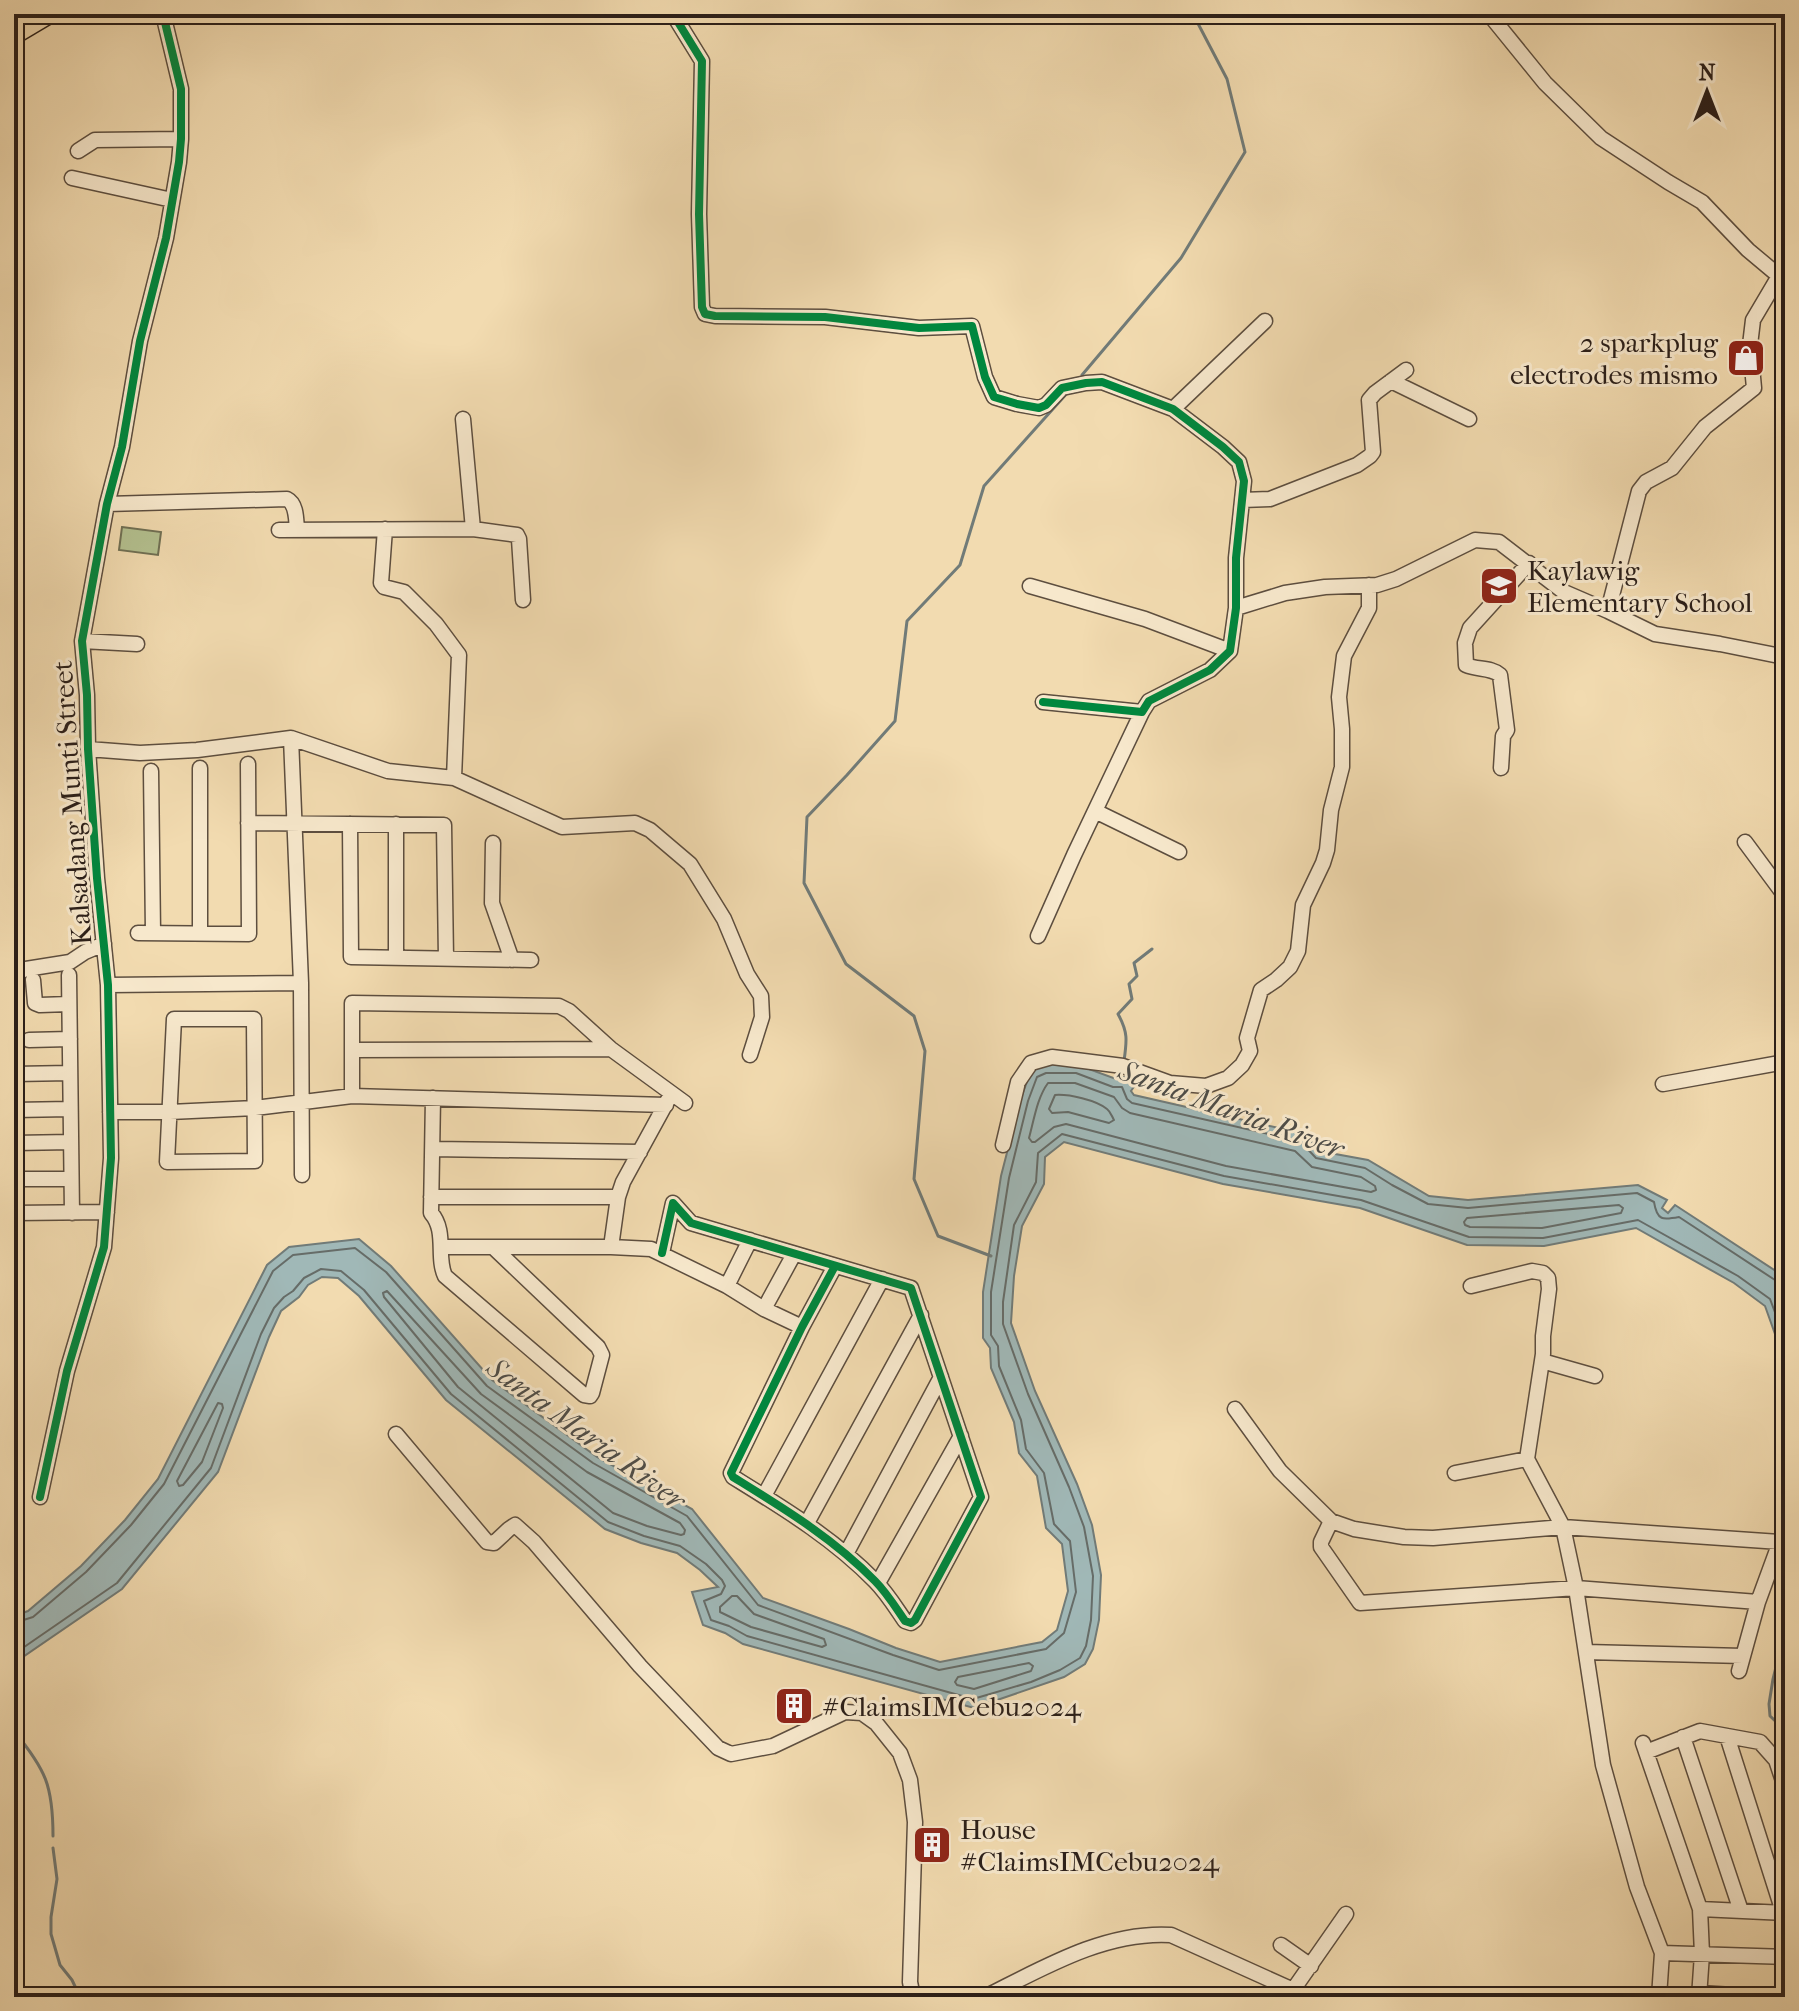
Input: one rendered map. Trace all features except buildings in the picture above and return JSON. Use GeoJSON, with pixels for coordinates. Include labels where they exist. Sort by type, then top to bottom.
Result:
{"type":"FeatureCollection","features":[{"type":"Feature","properties":{"kind":"main road"},"geometry":{"type":"LineString","coordinates":[[14,36],[51,14]]}},
{"type":"Feature","properties":{"kind":"street","name":"Kalsadang Munti Street"},"geometry":{"type":"LineString","coordinates":[[40,1497],[67,1371],[104,1247],[107,1212],[111,1158],[108,985],[97,878],[82,641],[107,504],[122,447],[140,341],[166,238],[181,139],[181,89],[163,14]]}},
{"type":"Feature","properties":{"kind":"street"},"geometry":{"type":"LineString","coordinates":[[673,14],[702,61],[699,214],[702,307],[705,314],[825,317],[919,328],[972,326],[985,377],[994,397],[1039,408],[1062,388],[1102,382],[1173,409],[1239,462],[1244,481],[1236,558],[1236,608],[1230,651],[1210,670],[1149,701],[1038,936]]}},
{"type":"Feature","properties":{"kind":"street"},"geometry":{"type":"LineString","coordinates":[[1489,14],[1545,83],[1601,138],[1702,202],[1748,250],[1779,276]]}},
{"type":"Feature","properties":{"kind":"street"},"geometry":{"type":"LineString","coordinates":[[78,151],[95,140],[181,139]]}},
{"type":"Feature","properties":{"kind":"street"},"geometry":{"type":"LineString","coordinates":[[72,178],[172,200]]}},
{"type":"Feature","properties":{"kind":"street"},"geometry":{"type":"LineString","coordinates":[[1608,611],[1639,491],[1646,482],[1672,468],[1705,427],[1754,388],[1750,345],[1753,320],[1779,276],[1785,257]]}},
{"type":"Feature","properties":{"kind":"street"},"geometry":{"type":"LineString","coordinates":[[1173,409],[1265,321]]}},
{"type":"Feature","properties":{"kind":"street"},"geometry":{"type":"LineString","coordinates":[[1242,500],[1270,499],[1357,465],[1370,456],[1373,452],[1369,400],[1406,370]]}},
{"type":"Feature","properties":{"kind":"street"},"geometry":{"type":"LineString","coordinates":[[1391,381],[1469,419]]}},
{"type":"Feature","properties":{"kind":"street"},"geometry":{"type":"LineString","coordinates":[[463,419],[473,529]]}},
{"type":"Feature","properties":{"kind":"street"},"geometry":{"type":"LineString","coordinates":[[107,504],[287,499],[294,506],[297,530]]}},
{"type":"Feature","properties":{"kind":"street"},"geometry":{"type":"LineString","coordinates":[[385,529],[381,583],[384,587],[404,592],[436,624],[459,655],[454,778]]}},
{"type":"Feature","properties":{"kind":"street"},"geometry":{"type":"LineString","coordinates":[[279,530],[473,529],[517,535],[523,600]]}},
{"type":"Feature","properties":{"kind":"street"},"geometry":{"type":"LineString","coordinates":[[1236,608],[1285,593],[1369,585],[1396,579],[1475,540],[1499,542],[1564,592],[1655,634],[1785,657]]}},
{"type":"Feature","properties":{"kind":"street"},"geometry":{"type":"LineString","coordinates":[[1501,768],[1503,736],[1507,730],[1500,675],[1494,670],[1466,665],[1465,643],[1470,628],[1529,563]]}},
{"type":"Feature","properties":{"kind":"street"},"geometry":{"type":"LineString","coordinates":[[1003,1145],[1018,1082],[1031,1063],[1052,1057],[1123,1066],[1170,1083],[1206,1086],[1228,1078],[1242,1065],[1250,1051],[1247,1038],[1261,990],[1290,967],[1298,951],[1303,905],[1327,850],[1331,810],[1342,767],[1339,697],[1344,656],[1369,608],[1369,585]]}},
{"type":"Feature","properties":{"kind":"street"},"geometry":{"type":"LineString","coordinates":[[1030,586],[1145,619],[1230,651]]}},
{"type":"Feature","properties":{"kind":"street"},"geometry":{"type":"LineString","coordinates":[[82,641],[137,644]]}},
{"type":"Feature","properties":{"kind":"street"},"geometry":{"type":"LineString","coordinates":[[1043,702],[1142,712]]}},
{"type":"Feature","properties":{"kind":"street"},"geometry":{"type":"LineString","coordinates":[[291,738],[301,983],[302,1175]]}},
{"type":"Feature","properties":{"kind":"street"},"geometry":{"type":"LineString","coordinates":[[88,749],[140,753],[197,750],[291,738],[388,771],[454,778],[562,827],[635,823],[650,830],[690,864],[724,919],[747,974],[761,996],[762,1017],[750,1055]]}},
{"type":"Feature","properties":{"kind":"street"},"geometry":{"type":"LineString","coordinates":[[151,771],[146,933],[249,934],[248,764]]}},
{"type":"Feature","properties":{"kind":"street"},"geometry":{"type":"LineString","coordinates":[[200,768],[200,934]]}},
{"type":"Feature","properties":{"kind":"street"},"geometry":{"type":"LineString","coordinates":[[1095,811],[1179,852]]}},
{"type":"Feature","properties":{"kind":"street"},"geometry":{"type":"LineString","coordinates":[[248,823],[444,825],[446,959]]}},
{"type":"Feature","properties":{"kind":"street"},"geometry":{"type":"LineString","coordinates":[[350,824],[351,957],[531,960]]}},
{"type":"Feature","properties":{"kind":"street"},"geometry":{"type":"LineString","coordinates":[[396,824],[396,958]]}},
{"type":"Feature","properties":{"kind":"street"},"geometry":{"type":"LineString","coordinates":[[1745,842],[1785,896]]}},
{"type":"Feature","properties":{"kind":"street"},"geometry":{"type":"LineString","coordinates":[[493,843],[492,903],[512,960]]}},
{"type":"Feature","properties":{"kind":"street"},"geometry":{"type":"LineString","coordinates":[[14,974],[70,962],[104,944]]}},
{"type":"Feature","properties":{"kind":"street"},"geometry":{"type":"LineString","coordinates":[[69,975],[72,1213]]}},
{"type":"Feature","properties":{"kind":"street"},"geometry":{"type":"LineString","coordinates":[[33,980],[35,1003],[69,1004]]}},
{"type":"Feature","properties":{"kind":"street"},"geometry":{"type":"LineString","coordinates":[[108,985],[301,983]]}},
{"type":"Feature","properties":{"kind":"street"},"geometry":{"type":"LineString","coordinates":[[352,1096],[352,1003],[559,1006],[569,1011],[669,1100]]}},
{"type":"Feature","properties":{"kind":"street"},"geometry":{"type":"LineString","coordinates":[[174,1019],[254,1019],[255,1108],[255,1161],[167,1162],[174,1019]]}},
{"type":"Feature","properties":{"kind":"street"},"geometry":{"type":"LineString","coordinates":[[29,1040],[70,1039]]}},
{"type":"Feature","properties":{"kind":"street"},"geometry":{"type":"LineString","coordinates":[[352,1050],[611,1049]]}},
{"type":"Feature","properties":{"kind":"street"},"geometry":{"type":"LineString","coordinates":[[1663,1084],[1785,1062]]}},
{"type":"Feature","properties":{"kind":"street"},"geometry":{"type":"LineString","coordinates":[[14,1074],[70,1073]]}},
{"type":"Feature","properties":{"kind":"street"},"geometry":{"type":"LineString","coordinates":[[110,1112],[255,1108],[352,1096],[669,1100],[685,1103]]}},
{"type":"Feature","properties":{"kind":"street"},"geometry":{"type":"LineString","coordinates":[[433,1098],[431,1213],[436,1219],[445,1276],[584,1395],[590,1396],[602,1355],[598,1347],[493,1247]]}},
{"type":"Feature","properties":{"kind":"street"},"geometry":{"type":"LineString","coordinates":[[611,1247],[623,1182],[669,1100]]}},
{"type":"Feature","properties":{"kind":"street"},"geometry":{"type":"LineString","coordinates":[[14,1110],[70,1109]]}},
{"type":"Feature","properties":{"kind":"street"},"geometry":{"type":"LineString","coordinates":[[14,1143],[71,1142]]}},
{"type":"Feature","properties":{"kind":"street"},"geometry":{"type":"LineString","coordinates":[[432,1149],[640,1152]]}},
{"type":"Feature","properties":{"kind":"street"},"geometry":{"type":"LineString","coordinates":[[14,1179],[71,1179]]}},
{"type":"Feature","properties":{"kind":"street"},"geometry":{"type":"LineString","coordinates":[[431,1197],[618,1197]]}},
{"type":"Feature","properties":{"kind":"street"},"geometry":{"type":"LineString","coordinates":[[662,1253],[673,1203],[691,1223],[911,1288],[981,1497],[911,1623],[905,1621],[878,1583],[846,1554],[807,1523],[733,1477],[732,1469],[835,1266]]}},
{"type":"Feature","properties":{"kind":"street"},"geometry":{"type":"LineString","coordinates":[[14,1213],[107,1212]]}},
{"type":"Feature","properties":{"kind":"street"},"geometry":{"type":"LineString","coordinates":[[727,1286],[750,1240]]}},
{"type":"Feature","properties":{"kind":"street"},"geometry":{"type":"LineString","coordinates":[[442,1247],[651,1249],[802,1327]]}},
{"type":"Feature","properties":{"kind":"street"},"geometry":{"type":"LineString","coordinates":[[764,1309],[794,1254]]}},
{"type":"Feature","properties":{"kind":"street"},"geometry":{"type":"LineString","coordinates":[[1471,1286],[1532,1271],[1543,1273],[1548,1278],[1542,1361],[1527,1459],[1563,1527],[1576,1588],[1603,1765],[1637,1887],[1662,1953],[1659,1997]]}},
{"type":"Feature","properties":{"kind":"street"},"geometry":{"type":"LineString","coordinates":[[764,1496],[882,1279]]}},
{"type":"Feature","properties":{"kind":"street"},"geometry":{"type":"LineString","coordinates":[[807,1523],[921,1315]]}},
{"type":"Feature","properties":{"kind":"street"},"geometry":{"type":"LineString","coordinates":[[1542,1361],[1595,1376]]}},
{"type":"Feature","properties":{"kind":"street"},"geometry":{"type":"LineString","coordinates":[[846,1554],[941,1377]]}},
{"type":"Feature","properties":{"kind":"street"},"geometry":{"type":"LineString","coordinates":[[1235,1409],[1280,1471],[1313,1505],[1331,1521],[1354,1529],[1433,1538],[1563,1527],[1780,1542],[1758,1602],[1739,1671]]}},
{"type":"Feature","properties":{"kind":"street"},"geometry":{"type":"LineString","coordinates":[[396,1434],[487,1542],[494,1543],[515,1525],[534,1542],[640,1666],[718,1748],[731,1754],[773,1746],[845,1712],[862,1713],[876,1723],[900,1753],[910,1780],[915,1822],[910,1982],[913,1997]]}},
{"type":"Feature","properties":{"kind":"street"},"geometry":{"type":"LineString","coordinates":[[878,1583],[961,1436]]}},
{"type":"Feature","properties":{"kind":"street"},"geometry":{"type":"LineString","coordinates":[[1455,1473],[1527,1459]]}},
{"type":"Feature","properties":{"kind":"street"},"geometry":{"type":"LineString","coordinates":[[1331,1521],[1321,1547],[1360,1603],[1576,1588],[1758,1602]]}},
{"type":"Feature","properties":{"kind":"street"},"geometry":{"type":"LineString","coordinates":[[1586,1652],[1743,1656]]}},
{"type":"Feature","properties":{"kind":"street"},"geometry":{"type":"LineString","coordinates":[[1766,1997],[1699,1995],[1702,1954],[1700,1909],[1644,1747],[1700,1731],[1760,1742],[1776,1760],[1785,1787]]}},
{"type":"Feature","properties":{"kind":"street"},"geometry":{"type":"LineString","coordinates":[[1700,1909],[1784,1912],[1727,1736]]}},
{"type":"Feature","properties":{"kind":"street"},"geometry":{"type":"LineString","coordinates":[[1683,1737],[1741,1911]]}},
{"type":"Feature","properties":{"kind":"street"},"geometry":{"type":"LineString","coordinates":[[985,1997],[1107,1941],[1151,1934],[1171,1935],[1293,1990],[1346,1914]]}},
{"type":"Feature","properties":{"kind":"street"},"geometry":{"type":"LineString","coordinates":[[1281,1945],[1311,1966]]}},
{"type":"Feature","properties":{"kind":"street"},"geometry":{"type":"LineString","coordinates":[[1662,1953],[1785,1957]]}},
{"type":"Feature","properties":{"kind":"green space"},"geometry":{"type":"Polygon","coordinates":[[[122,527],[161,532],[158,555],[119,550],[122,527]]]}},
{"type":"Feature","properties":{"kind":"water"},"geometry":{"type":"Polygon","coordinates":[[[1043,1064],[1078,1065],[1116,1079],[1132,1075],[1140,1078],[1131,1091],[1134,1095],[1305,1134],[1319,1151],[1368,1160],[1429,1196],[1468,1200],[1638,1185],[1667,1200],[1662,1208],[1668,1213],[1675,1205],[1785,1277],[1785,1362],[1765,1306],[1734,1283],[1636,1228],[1544,1246],[1467,1245],[1360,1208],[1223,1184],[1064,1142],[1045,1157],[1044,1184],[1022,1226],[1011,1323],[1035,1391],[1092,1525],[1101,1575],[1099,1620],[1093,1649],[1085,1664],[1064,1677],[974,1708],[743,1644],[703,1625],[692,1592],[718,1587],[700,1570],[677,1553],[605,1529],[446,1400],[359,1296],[338,1278],[322,1277],[308,1285],[299,1297],[281,1311],[218,1472],[122,1589],[14,1663],[14,1616],[28,1611],[81,1566],[125,1520],[158,1479],[267,1265],[289,1247],[359,1239],[391,1266],[492,1380],[597,1457],[692,1509],[763,1598],[940,1662],[1042,1642],[1057,1630],[1068,1591],[1062,1544],[1046,1528],[1037,1476],[1019,1453],[1014,1422],[991,1368],[990,1348],[983,1338],[983,1292],[1001,1176],[1021,1098],[1031,1071],[1043,1064]]]}},
{"type":"Feature","properties":{"kind":"waterway"},"geometry":{"type":"LineString","coordinates":[[1082,375],[1181,258],[1245,152],[1227,79],[1193,14]]}},
{"type":"Feature","properties":{"kind":"waterway"},"geometry":{"type":"LineString","coordinates":[[991,1256],[938,1236],[914,1179],[925,1051],[914,1016],[846,964],[804,883],[807,817],[895,721],[907,621],[960,565],[984,486],[1069,391]]}},
{"type":"Feature","properties":{"kind":"waterway","name":"Santa Maria River"},"geometry":{"type":"LineString","coordinates":[[1124,1061],[1126,1036],[1118,1014],[1132,999],[1129,984],[1137,976],[1134,963],[1152,949]]}},
{"type":"Feature","properties":{"kind":"waterway"},"geometry":{"type":"LineString","coordinates":[[1785,1658],[1776,1667],[1769,1704],[1770,1716],[1785,1730]]}},
{"type":"Feature","properties":{"kind":"waterway"},"geometry":{"type":"LineString","coordinates":[[14,1731],[46,1779],[53,1836]]}},
{"type":"Feature","properties":{"kind":"waterway"},"geometry":{"type":"LineString","coordinates":[[53,1848],[57,1879],[51,1934],[60,1965],[80,1997]]}},
{"type":"Feature","properties":{"kind":"cycle path"},"geometry":{"type":"LineString","coordinates":[[40,1497],[67,1371],[104,1247],[111,1158],[108,985],[97,878],[82,641],[107,504],[122,447],[140,341],[166,238],[179,162],[181,89],[163,14]]}},
{"type":"Feature","properties":{"kind":"cycle path"},"geometry":{"type":"LineString","coordinates":[[673,14],[702,61],[699,214],[702,307],[705,314],[825,317],[919,328],[972,326],[985,377],[994,397],[1039,408],[1062,388],[1102,382],[1173,409],[1239,462],[1244,481],[1236,558],[1236,608],[1230,651],[1210,670],[1149,701],[1142,712],[1043,702]]}},
{"type":"Feature","properties":{"kind":"cycle path"},"geometry":{"type":"LineString","coordinates":[[662,1253],[673,1203],[691,1223],[911,1288],[981,1497],[911,1623],[905,1621],[859,1565],[807,1524],[731,1473],[835,1266]]}},
{"type":"Feature","properties":{"kind":"place","name":"2 sparkplug electrodes mismo"},"geometry":{"type":"Point","coordinates":[1746,358]}},
{"type":"Feature","properties":{"kind":"place","name":"Kaylawig Elementary School"},"geometry":{"type":"Point","coordinates":[1499,586]}},
{"type":"Feature","properties":{"kind":"place","name":"#ClaimsIMCebu2024"},"geometry":{"type":"Point","coordinates":[794,1706]}},
{"type":"Feature","properties":{"kind":"place","name":"House #ClaimsIMCebu2024"},"geometry":{"type":"Point","coordinates":[932,1845]}}]}
